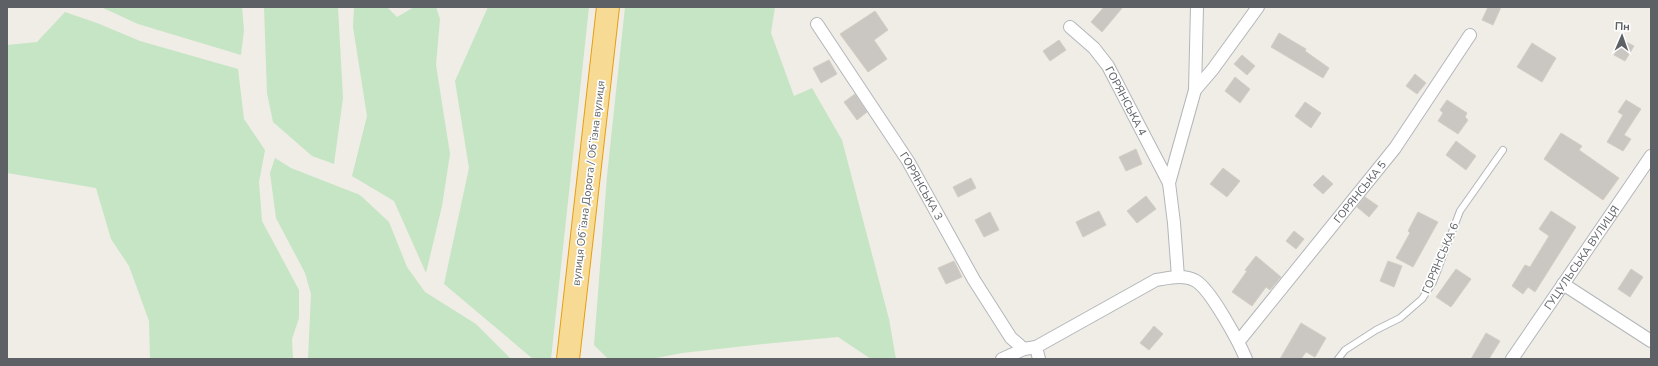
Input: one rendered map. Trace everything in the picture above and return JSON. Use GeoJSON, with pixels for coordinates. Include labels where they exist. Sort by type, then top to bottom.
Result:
{"type":"FeatureCollection","features":[{"type":"Feature","properties":{"kind":"highway","name":"вулиця Обʼїзна Дорога / Обʼїзна вулиця"},"geometry":{"type":"LineString","coordinates":[[568,359],[608,7]]}},
{"type":"Feature","properties":{"kind":"street"},"geometry":{"type":"LineString","coordinates":[[1178,277],[1174,223],[1169,184],[1195,90],[1197,7]]}},
{"type":"Feature","properties":{"kind":"street"},"geometry":{"type":"LineString","coordinates":[[1195,90],[1213,69],[1258,7]]}},
{"type":"Feature","properties":{"kind":"street","name":"ГОРЯНСЬКА 3"},"geometry":{"type":"LineString","coordinates":[[817,24],[908,162],[974,280],[1012,338],[1030,348]]}},
{"type":"Feature","properties":{"kind":"street","name":"ГОРЯНСЬКА 4"},"geometry":{"type":"LineString","coordinates":[[1070,27],[1094,48],[1108,66],[1169,184]]}},
{"type":"Feature","properties":{"kind":"street","name":"ГОРЯНСЬКА 5"},"geometry":{"type":"LineString","coordinates":[[1238,341],[1395,148],[1470,34]]}},
{"type":"Feature","properties":{"kind":"street","name":"ГУЦУЛЬСЬКА ВУЛИЦЯ"},"geometry":{"type":"LineString","coordinates":[[1512,359],[1649,163]]}},
{"type":"Feature","properties":{"kind":"street"},"geometry":{"type":"LineString","coordinates":[[1002,359],[1030,348],[1156,280],[1178,277],[1196,281],[1209,296],[1238,341],[1246,359]]}},
{"type":"Feature","properties":{"kind":"street"},"geometry":{"type":"LineString","coordinates":[[1563,284],[1651,340]]}},
{"type":"Feature","properties":{"kind":"street"},"geometry":{"type":"LineString","coordinates":[[1030,348],[1039,359]]}},
{"type":"Feature","properties":{"kind":"lane","name":"ГОРЯНСЬКА 6"},"geometry":{"type":"LineString","coordinates":[[1338,359],[1345,350],[1376,330],[1400,318],[1422,299],[1433,282],[1460,211],[1503,150]]}},
{"type":"Feature","properties":{"kind":"green space"},"geometry":{"type":"Polygon","coordinates":[[[101,7],[242,7],[244,30],[241,55],[138,24],[101,7]]]}},
{"type":"Feature","properties":{"kind":"green space"},"geometry":{"type":"Polygon","coordinates":[[[264,7],[338,7],[343,98],[334,164],[312,156],[273,122],[267,93],[264,7]]]}},
{"type":"Feature","properties":{"kind":"green space"},"geometry":{"type":"Polygon","coordinates":[[[354,7],[387,7],[397,17],[414,7],[436,7],[440,19],[436,65],[450,154],[442,206],[426,273],[394,201],[352,176],[367,116],[353,27],[354,7]]]}},
{"type":"Feature","properties":{"kind":"green space"},"geometry":{"type":"Polygon","coordinates":[[[488,7],[589,7],[551,359],[533,359],[444,284],[469,168],[455,81],[488,7]]]}},
{"type":"Feature","properties":{"kind":"green space"},"geometry":{"type":"Polygon","coordinates":[[[625,7],[775,7],[771,33],[794,96],[812,88],[842,140],[889,319],[896,359],[871,359],[838,337],[682,353],[651,359],[608,359],[594,345],[607,176],[625,7]]]}},
{"type":"Feature","properties":{"kind":"green space"},"geometry":{"type":"Polygon","coordinates":[[[65,12],[97,23],[140,41],[238,69],[244,119],[265,150],[259,182],[262,221],[299,290],[299,318],[292,339],[293,359],[150,359],[149,321],[129,266],[111,239],[96,188],[7,173],[7,45],[37,42],[65,12]]]}},
{"type":"Feature","properties":{"kind":"green space"},"geometry":{"type":"Polygon","coordinates":[[[275,158],[291,168],[360,195],[389,222],[407,267],[425,292],[476,324],[511,359],[308,359],[311,294],[305,273],[276,218],[270,173],[275,158]]]}},
{"type":"Feature","properties":{"kind":"building"},"geometry":{"type":"Polygon","coordinates":[[[1104,7],[1123,7],[1102,32],[1091,22],[1104,7]]]}},
{"type":"Feature","properties":{"kind":"building"},"geometry":{"type":"Polygon","coordinates":[[[1488,7],[1501,7],[1493,25],[1482,20],[1488,7]]]}},
{"type":"Feature","properties":{"kind":"building"},"geometry":{"type":"Polygon","coordinates":[[[875,11],[888,30],[874,40],[887,59],[868,72],[840,34],[875,11]]]}},
{"type":"Feature","properties":{"kind":"building"},"geometry":{"type":"Polygon","coordinates":[[[1279,33],[1306,49],[1305,51],[1329,68],[1323,78],[1271,47],[1279,33]]]}},
{"type":"Feature","properties":{"kind":"building"},"geometry":{"type":"Polygon","coordinates":[[[1059,40],[1066,50],[1050,61],[1043,51],[1059,40]]]}},
{"type":"Feature","properties":{"kind":"building"},"geometry":{"type":"Polygon","coordinates":[[[1622,40],[1634,46],[1625,61],[1614,55],[1622,40]]]}},
{"type":"Feature","properties":{"kind":"building"},"geometry":{"type":"Polygon","coordinates":[[[1532,43],[1556,58],[1542,82],[1517,67],[1532,43]]]}},
{"type":"Feature","properties":{"kind":"building"},"geometry":{"type":"Polygon","coordinates":[[[1242,55],[1255,66],[1247,75],[1234,64],[1242,55]]]}},
{"type":"Feature","properties":{"kind":"building"},"geometry":{"type":"Polygon","coordinates":[[[829,60],[837,74],[821,83],[813,68],[829,60]]]}},
{"type":"Feature","properties":{"kind":"building"},"geometry":{"type":"Polygon","coordinates":[[[1415,74],[1426,83],[1417,94],[1406,86],[1415,74]]]}},
{"type":"Feature","properties":{"kind":"building"},"geometry":{"type":"Polygon","coordinates":[[[1235,77],[1250,89],[1240,103],[1225,91],[1235,77]]]}},
{"type":"Feature","properties":{"kind":"building"},"geometry":{"type":"Polygon","coordinates":[[[855,94],[867,112],[857,120],[844,102],[855,94]]]}},
{"type":"Feature","properties":{"kind":"building"},"geometry":{"type":"Polygon","coordinates":[[[1447,100],[1467,113],[1465,117],[1468,120],[1458,134],[1438,121],[1443,113],[1440,110],[1447,100]]]}},
{"type":"Feature","properties":{"kind":"building"},"geometry":{"type":"Polygon","coordinates":[[[1626,100],[1641,109],[1624,135],[1631,139],[1623,151],[1607,142],[1623,115],[1618,112],[1626,100]]]}},
{"type":"Feature","properties":{"kind":"building"},"geometry":{"type":"Polygon","coordinates":[[[1305,102],[1321,113],[1311,128],[1295,116],[1305,102]]]}},
{"type":"Feature","properties":{"kind":"building"},"geometry":{"type":"Polygon","coordinates":[[[1561,133],[1582,146],[1579,150],[1619,178],[1603,200],[1544,159],[1561,133]]]}},
{"type":"Feature","properties":{"kind":"building"},"geometry":{"type":"Polygon","coordinates":[[[1456,141],[1476,156],[1466,170],[1446,155],[1456,141]]]}},
{"type":"Feature","properties":{"kind":"building"},"geometry":{"type":"Polygon","coordinates":[[[1136,149],[1142,164],[1126,171],[1119,157],[1136,149]]]}},
{"type":"Feature","properties":{"kind":"building"},"geometry":{"type":"Polygon","coordinates":[[[1223,168],[1240,181],[1227,197],[1210,184],[1223,168]]]}},
{"type":"Feature","properties":{"kind":"building"},"geometry":{"type":"Polygon","coordinates":[[[1323,175],[1333,184],[1323,194],[1313,185],[1323,175]]]}},
{"type":"Feature","properties":{"kind":"building"},"geometry":{"type":"Polygon","coordinates":[[[971,178],[976,188],[958,197],[953,187],[971,178]]]}},
{"type":"Feature","properties":{"kind":"building"},"geometry":{"type":"Polygon","coordinates":[[[1146,196],[1156,209],[1137,223],[1127,211],[1146,196]]]}},
{"type":"Feature","properties":{"kind":"building"},"geometry":{"type":"Polygon","coordinates":[[[1365,197],[1378,206],[1369,217],[1357,207],[1365,197]]]}},
{"type":"Feature","properties":{"kind":"building"},"geometry":{"type":"Polygon","coordinates":[[[1099,211],[1106,225],[1083,237],[1076,222],[1099,211]]]}},
{"type":"Feature","properties":{"kind":"building"},"geometry":{"type":"Polygon","coordinates":[[[1551,211],[1576,227],[1535,292],[1528,287],[1523,294],[1512,286],[1525,265],[1530,267],[1549,236],[1539,229],[1551,211]]]}},
{"type":"Feature","properties":{"kind":"building"},"geometry":{"type":"Polygon","coordinates":[[[990,212],[999,230],[984,237],[975,220],[990,212]]]}},
{"type":"Feature","properties":{"kind":"building"},"geometry":{"type":"Polygon","coordinates":[[[1418,212],[1438,222],[1413,267],[1396,258],[1410,233],[1408,231],[1418,212]]]}},
{"type":"Feature","properties":{"kind":"building"},"geometry":{"type":"Polygon","coordinates":[[[1294,231],[1304,239],[1296,249],[1286,241],[1294,231]]]}},
{"type":"Feature","properties":{"kind":"building"},"geometry":{"type":"Polygon","coordinates":[[[1256,256],[1281,277],[1270,290],[1266,287],[1252,306],[1232,292],[1247,271],[1245,270],[1256,256]]]}},
{"type":"Feature","properties":{"kind":"building"},"geometry":{"type":"Polygon","coordinates":[[[954,261],[962,277],[946,284],[938,268],[954,261]]]}},
{"type":"Feature","properties":{"kind":"building"},"geometry":{"type":"Polygon","coordinates":[[[1388,261],[1402,266],[1394,287],[1380,281],[1388,261]]]}},
{"type":"Feature","properties":{"kind":"building"},"geometry":{"type":"Polygon","coordinates":[[[1456,269],[1471,279],[1451,307],[1436,297],[1456,269]]]}},
{"type":"Feature","properties":{"kind":"building"},"geometry":{"type":"Polygon","coordinates":[[[1631,269],[1643,277],[1630,297],[1618,289],[1631,269]]]}},
{"type":"Feature","properties":{"kind":"building"},"geometry":{"type":"Polygon","coordinates":[[[1301,323],[1326,338],[1315,357],[1306,352],[1301,359],[1280,359],[1301,323]]]}},
{"type":"Feature","properties":{"kind":"building"},"geometry":{"type":"Polygon","coordinates":[[[1154,326],[1163,334],[1149,350],[1140,343],[1154,326]]]}},
{"type":"Feature","properties":{"kind":"building"},"geometry":{"type":"Polygon","coordinates":[[[1486,333],[1500,341],[1489,359],[1471,359],[1486,333]]]}}]}
